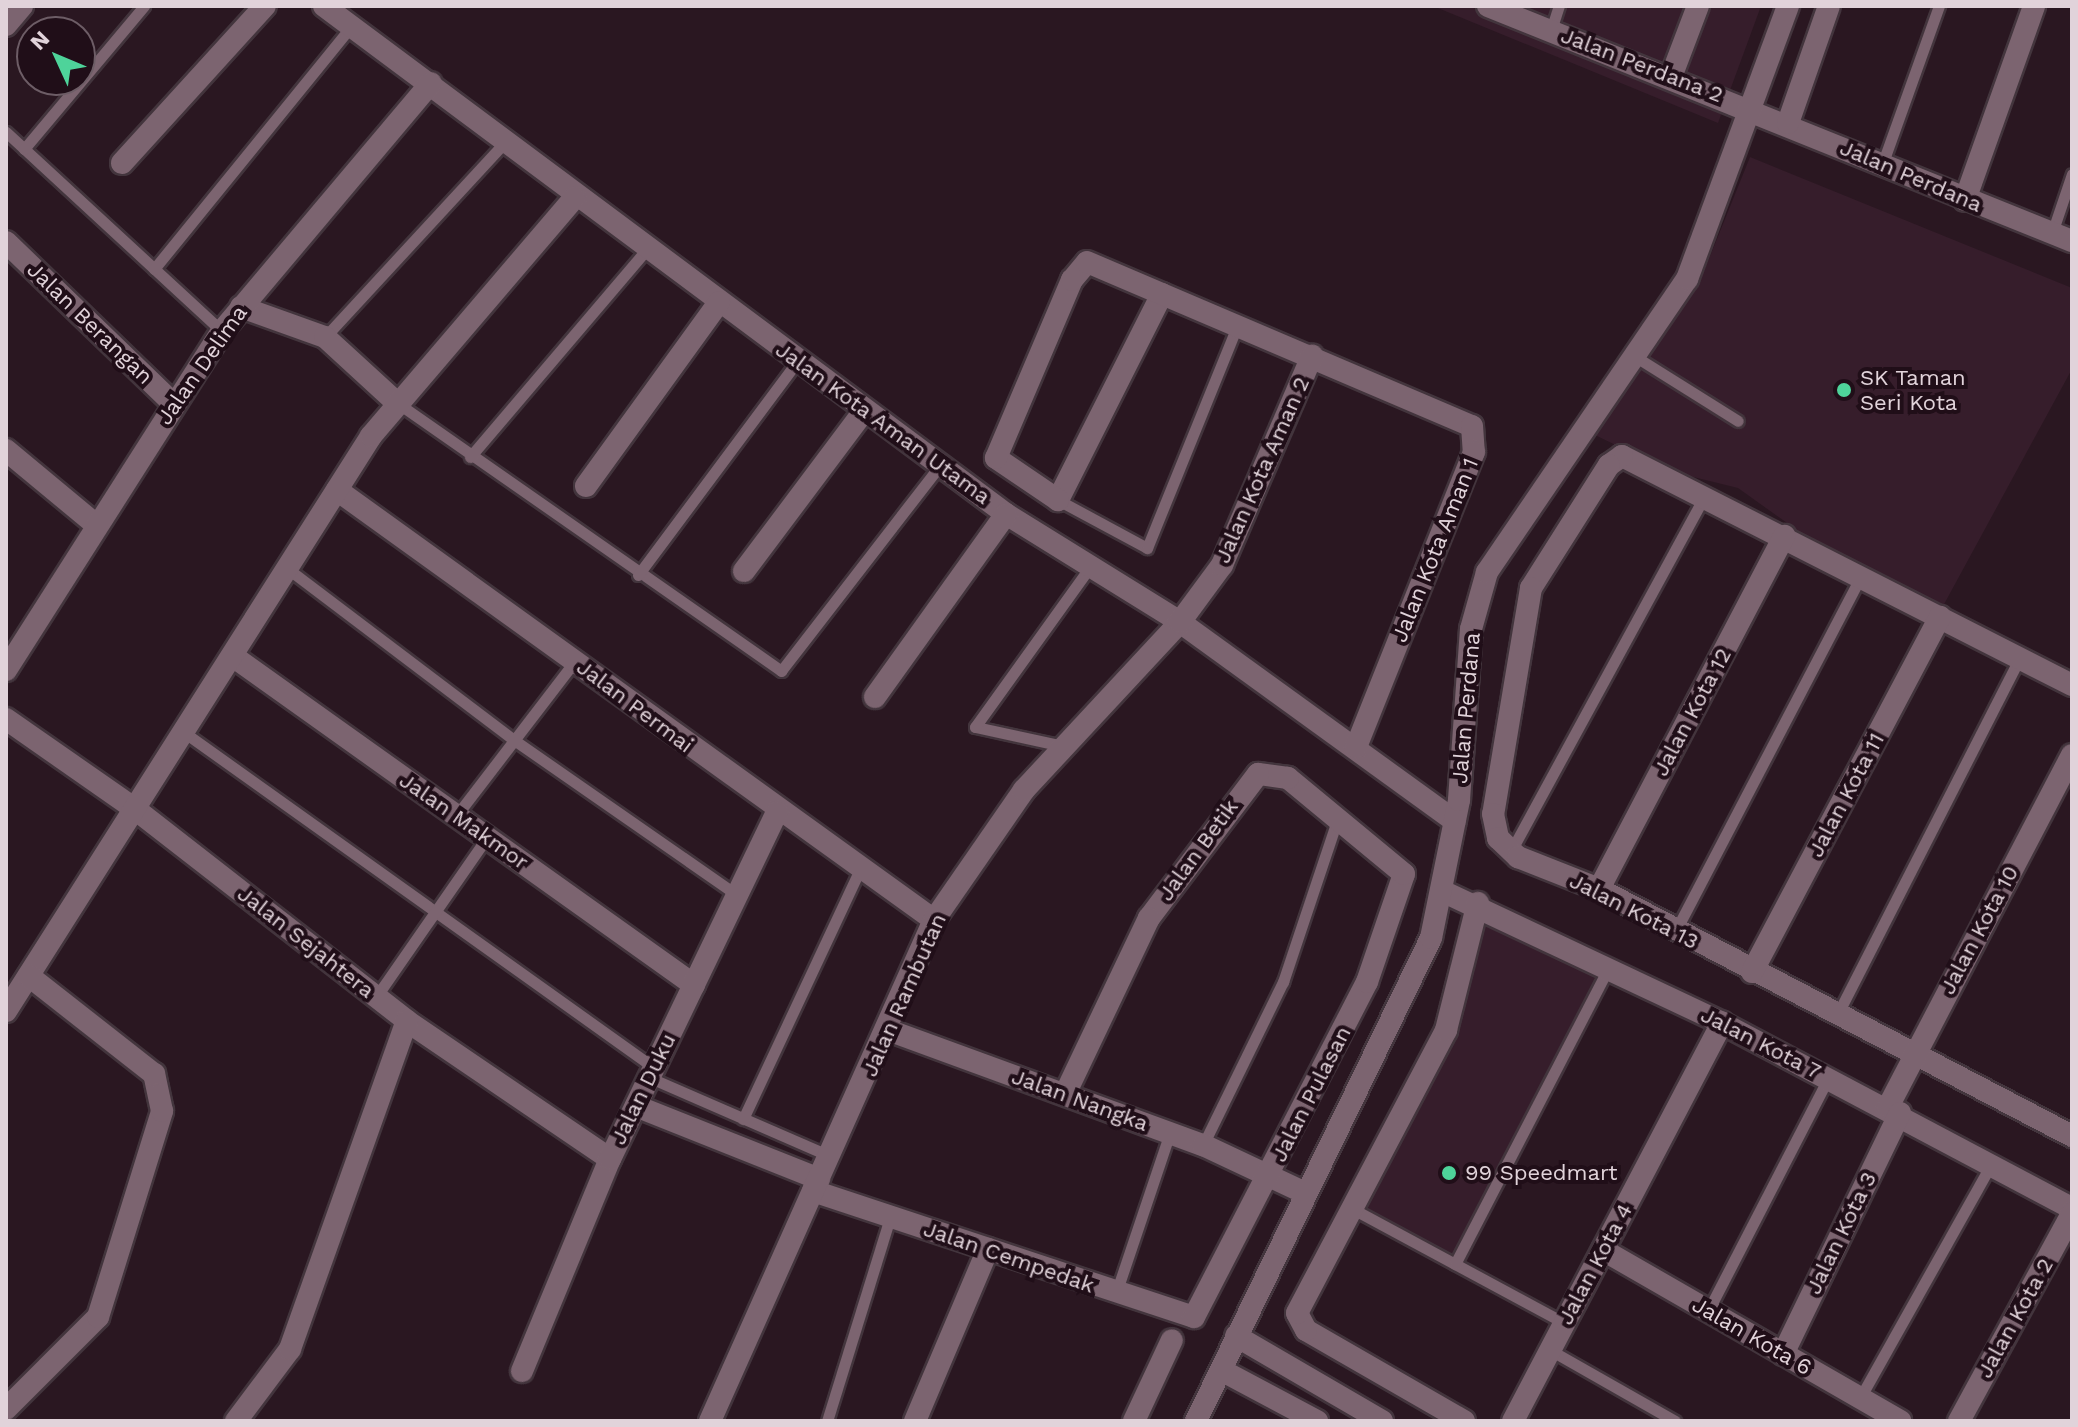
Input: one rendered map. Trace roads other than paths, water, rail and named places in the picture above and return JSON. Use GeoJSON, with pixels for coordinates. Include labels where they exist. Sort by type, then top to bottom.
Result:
{"type":"FeatureCollection","features":[{"type":"Feature","properties":{"kind":"street"},"geometry":{"type":"LineString","coordinates":[[6,25],[22,6]]}},
{"type":"Feature","properties":{"kind":"street"},"geometry":{"type":"LineString","coordinates":[[122,163],[265,6]]}},
{"type":"Feature","properties":{"kind":"street","name":"Jalan Kota Aman Utama"},"geometry":{"type":"LineString","coordinates":[[324,6],[431,83],[574,198],[1006,514],[1180,622],[1455,821]]}},
{"type":"Feature","properties":{"kind":"street","name":"Jalan Perdana 2"},"geometry":{"type":"LineString","coordinates":[[1488,6],[1751,107]]}},
{"type":"Feature","properties":{"kind":"street"},"geometry":{"type":"LineString","coordinates":[[1671,77],[1698,6]]}},
{"type":"Feature","properties":{"kind":"street","name":"Jalan Perdana"},"geometry":{"type":"LineString","coordinates":[[1196,1421],[1305,1193],[1408,990],[1444,892],[1455,821],[1471,629],[1487,572],[1522,511],[1636,357],[1699,256],[1788,6]]}},
{"type":"Feature","properties":{"kind":"street"},"geometry":{"type":"LineString","coordinates":[[1788,123],[1829,6]]}},
{"type":"Feature","properties":{"kind":"street"},"geometry":{"type":"LineString","coordinates":[[1965,200],[2034,6]]}},
{"type":"Feature","properties":{"kind":"street","name":"Jalan Delima"},"geometry":{"type":"LineString","coordinates":[[6,670],[94,523],[222,331],[431,83]]}},
{"type":"Feature","properties":{"kind":"street","name":"Jalan Perdana"},"geometry":{"type":"LineString","coordinates":[[1751,107],[1965,200],[2062,237]]}},
{"type":"Feature","properties":{"kind":"street"},"geometry":{"type":"LineString","coordinates":[[6,1011],[396,402],[574,198]]}},
{"type":"Feature","properties":{"kind":"street","name":"Jalan Berangan"},"geometry":{"type":"LineString","coordinates":[[6,242],[174,404]]}},
{"type":"Feature","properties":{"kind":"street"},"geometry":{"type":"LineString","coordinates":[[1162,294],[1058,500],[994,455],[1072,280],[1087,262],[1312,356]]}},
{"type":"Feature","properties":{"kind":"street"},"geometry":{"type":"LineString","coordinates":[[586,486],[719,302]]}},
{"type":"Feature","properties":{"kind":"street"},"geometry":{"type":"LineString","coordinates":[[241,307],[325,337],[396,402]]}},
{"type":"Feature","properties":{"kind":"street","name":"Jalan Kota Aman 2"},"geometry":{"type":"LineString","coordinates":[[1180,622],[1229,552],[1312,356]]}},
{"type":"Feature","properties":{"kind":"street","name":"Jalan Kota Aman 1"},"geometry":{"type":"LineString","coordinates":[[1312,356],[1459,415],[1476,434],[1356,747]]}},
{"type":"Feature","properties":{"kind":"street"},"geometry":{"type":"LineString","coordinates":[[744,571],[865,410]]}},
{"type":"Feature","properties":{"kind":"street"},"geometry":{"type":"LineString","coordinates":[[6,450],[94,523]]}},
{"type":"Feature","properties":{"kind":"street"},"geometry":{"type":"LineString","coordinates":[[1511,851],[1498,838],[1493,814],[1495,771],[1531,588],[1609,465],[1622,456],[1638,460],[2072,685]]}},
{"type":"Feature","properties":{"kind":"street","name":"Jalan Permai"},"geometry":{"type":"LineString","coordinates":[[337,490],[575,661],[777,812],[934,920]]}},
{"type":"Feature","properties":{"kind":"street"},"geometry":{"type":"LineString","coordinates":[[875,697],[1006,514]]}},
{"type":"Feature","properties":{"kind":"street","name":"Jalan Kota 12"},"geometry":{"type":"LineString","coordinates":[[1599,889],[1784,536]]}},
{"type":"Feature","properties":{"kind":"street","name":"Jalan Kota 11"},"geometry":{"type":"LineString","coordinates":[[1752,972],[1940,617]]}},
{"type":"Feature","properties":{"kind":"street","name":"Jalan Rambutan"},"geometry":{"type":"LineString","coordinates":[[710,1421],[888,1030],[934,920],[1006,813],[1180,622]]}},
{"type":"Feature","properties":{"kind":"street","name":"Jalan Makmor"},"geometry":{"type":"LineString","coordinates":[[234,657],[694,985]]}},
{"type":"Feature","properties":{"kind":"street","name":"Jalan Sejahtera"},"geometry":{"type":"LineString","coordinates":[[6,719],[135,809],[407,1021],[610,1159]]}},
{"type":"Feature","properties":{"kind":"street","name":"Jalan Kota 10"},"geometry":{"type":"LineString","coordinates":[[1894,1110],[1911,1057],[2072,755]]}},
{"type":"Feature","properties":{"kind":"street","name":"Jalan Betik"},"geometry":{"type":"LineString","coordinates":[[1065,1094],[1149,918],[1251,779],[1266,771],[1283,775],[1404,874]]}},
{"type":"Feature","properties":{"kind":"street","name":"Jalan Duku"},"geometry":{"type":"LineString","coordinates":[[522,1371],[610,1159],[777,812]]}},
{"type":"Feature","properties":{"kind":"street","name":"Jalan Kota 13"},"geometry":{"type":"LineString","coordinates":[[1511,851],[1599,889],[1911,1057],[2072,1135]]}},
{"type":"Feature","properties":{"kind":"street","name":"Jalan Pulasan"},"geometry":{"type":"LineString","coordinates":[[1203,1308],[1367,982],[1404,874]]}},
{"type":"Feature","properties":{"kind":"street","name":"Jalan Kota 7"},"geometry":{"type":"LineString","coordinates":[[1444,892],[1478,903],[1830,1077],[2072,1208]]}},
{"type":"Feature","properties":{"kind":"street"},"geometry":{"type":"LineString","coordinates":[[1464,1421],[1301,1326],[1299,1307],[1446,1030],[1478,903]]}},
{"type":"Feature","properties":{"kind":"street"},"geometry":{"type":"LineString","coordinates":[[6,1409],[98,1317],[162,1111],[154,1074],[29,976]]}},
{"type":"Feature","properties":{"kind":"street"},"geometry":{"type":"LineString","coordinates":[[236,1421],[290,1349],[407,1021]]}},
{"type":"Feature","properties":{"kind":"street","name":"Jalan Kota 4"},"geometry":{"type":"LineString","coordinates":[[1513,1421],[1722,1023]]}},
{"type":"Feature","properties":{"kind":"street","name":"Jalan Nangka"},"geometry":{"type":"LineString","coordinates":[[888,1030],[1203,1145],[1305,1193]]}},
{"type":"Feature","properties":{"kind":"street","name":"Jalan Cempedak"},"geometry":{"type":"LineString","coordinates":[[636,1106],[890,1217],[1182,1317],[1203,1308]]}},
{"type":"Feature","properties":{"kind":"street","name":"Jalan Kota 3"},"geometry":{"type":"LineString","coordinates":[[1783,1354],[1894,1110]]}},
{"type":"Feature","properties":{"kind":"street","name":"Jalan Kota 2"},"geometry":{"type":"LineString","coordinates":[[1959,1421],[2072,1214]]}},
{"type":"Feature","properties":{"kind":"street"},"geometry":{"type":"LineString","coordinates":[[915,1421],[988,1249]]}},
{"type":"Feature","properties":{"kind":"street","name":"Jalan Kota 6"},"geometry":{"type":"LineString","coordinates":[[1603,1250],[1900,1421]]}},
{"type":"Feature","properties":{"kind":"street"},"geometry":{"type":"LineString","coordinates":[[1236,1336],[1382,1421]]}},
{"type":"Feature","properties":{"kind":"street"},"geometry":{"type":"LineString","coordinates":[[1134,1421],[1172,1340]]}},
{"type":"Feature","properties":{"kind":"street"},"geometry":{"type":"LineString","coordinates":[[1221,1370],[1317,1421]]}},
{"type":"Feature","properties":{"kind":"lane"},"geometry":{"type":"LineString","coordinates":[[24,149],[144,6]]}},
{"type":"Feature","properties":{"kind":"lane"},"geometry":{"type":"LineString","coordinates":[[1551,30],[1559,6]]}},
{"type":"Feature","properties":{"kind":"lane"},"geometry":{"type":"LineString","coordinates":[[1882,165],[1939,6]]}},
{"type":"Feature","properties":{"kind":"lane"},"geometry":{"type":"LineString","coordinates":[[154,269],[351,27]]}},
{"type":"Feature","properties":{"kind":"lane"},"geometry":{"type":"LineString","coordinates":[[6,132],[222,331]]}},
{"type":"Feature","properties":{"kind":"lane"},"geometry":{"type":"LineString","coordinates":[[325,337],[504,143]]}},
{"type":"Feature","properties":{"kind":"lane"},"geometry":{"type":"LineString","coordinates":[[2062,237],[2072,174]]}},
{"type":"Feature","properties":{"kind":"lane"},"geometry":{"type":"LineString","coordinates":[[470,457],[646,250]]}},
{"type":"Feature","properties":{"kind":"lane"},"geometry":{"type":"LineString","coordinates":[[1058,500],[1147,548],[1238,325]]}},
{"type":"Feature","properties":{"kind":"lane"},"geometry":{"type":"LineString","coordinates":[[1636,357],[1738,421]]}},
{"type":"Feature","properties":{"kind":"lane"},"geometry":{"type":"LineString","coordinates":[[638,575],[798,360]]}},
{"type":"Feature","properties":{"kind":"lane"},"geometry":{"type":"LineString","coordinates":[[396,402],[638,575],[784,671],[940,465]]}},
{"type":"Feature","properties":{"kind":"lane"},"geometry":{"type":"LineString","coordinates":[[1511,851],[1705,495]]}},
{"type":"Feature","properties":{"kind":"lane"},"geometry":{"type":"LineString","coordinates":[[1064,746],[975,727],[1090,567]]}},
{"type":"Feature","properties":{"kind":"lane"},"geometry":{"type":"LineString","coordinates":[[288,569],[514,740],[737,895]]}},
{"type":"Feature","properties":{"kind":"lane"},"geometry":{"type":"LineString","coordinates":[[1676,930],[1861,576]]}},
{"type":"Feature","properties":{"kind":"lane"},"geometry":{"type":"LineString","coordinates":[[1836,1017],[2020,658]]}},
{"type":"Feature","properties":{"kind":"lane"},"geometry":{"type":"LineString","coordinates":[[456,816],[575,661]]}},
{"type":"Feature","properties":{"kind":"lane"},"geometry":{"type":"LineString","coordinates":[[185,733],[650,1072],[743,1119],[830,1156]]}},
{"type":"Feature","properties":{"kind":"lane"},"geometry":{"type":"LineString","coordinates":[[1203,1145],[1283,982],[1337,821]]}},
{"type":"Feature","properties":{"kind":"lane"},"geometry":{"type":"LineString","coordinates":[[376,997],[487,837]]}},
{"type":"Feature","properties":{"kind":"lane"},"geometry":{"type":"LineString","coordinates":[[743,1119],[860,869]]}},
{"type":"Feature","properties":{"kind":"lane"},"geometry":{"type":"LineString","coordinates":[[1455,1264],[1609,967]]}},
{"type":"Feature","properties":{"kind":"lane"},"geometry":{"type":"LineString","coordinates":[[1708,1311],[1830,1077]]}},
{"type":"Feature","properties":{"kind":"lane"},"geometry":{"type":"LineString","coordinates":[[1116,1294],[1170,1133]]}},
{"type":"Feature","properties":{"kind":"lane"},"geometry":{"type":"LineString","coordinates":[[1860,1398],[1992,1163]]}},
{"type":"Feature","properties":{"kind":"lane"},"geometry":{"type":"LineString","coordinates":[[1350,1208],[1565,1323]]}},
{"type":"Feature","properties":{"kind":"lane"},"geometry":{"type":"LineString","coordinates":[[827,1421],[890,1217]]}},
{"type":"Feature","properties":{"kind":"lane"},"geometry":{"type":"LineString","coordinates":[[1550,1350],[1675,1421]]}},
{"type":"Feature","properties":{"kind":"place","name":"SK Taman Seri Kota"},"geometry":{"type":"Point","coordinates":[1844,390]}},
{"type":"Feature","properties":{"kind":"place","name":"99 Speedmart"},"geometry":{"type":"Point","coordinates":[1449,1173]}}]}
